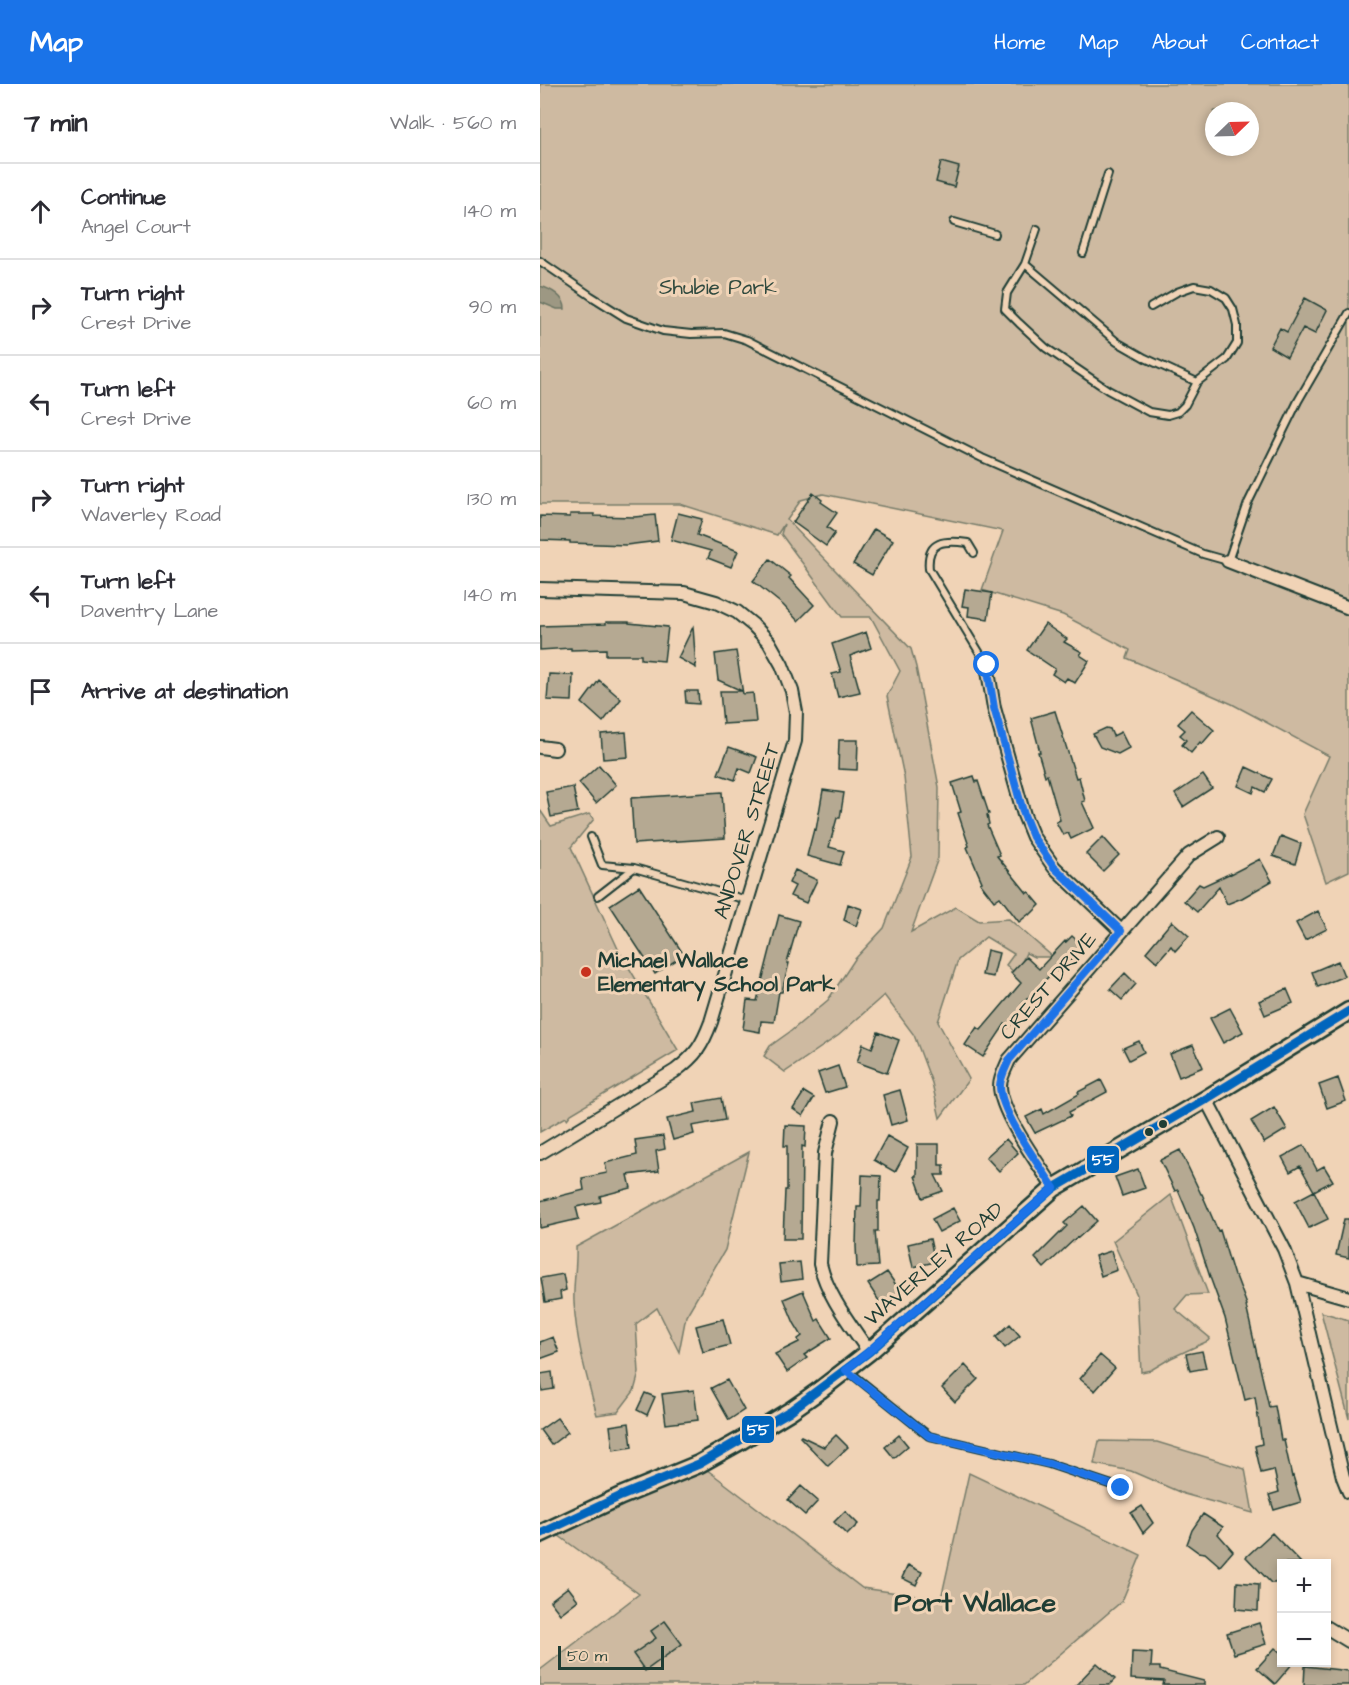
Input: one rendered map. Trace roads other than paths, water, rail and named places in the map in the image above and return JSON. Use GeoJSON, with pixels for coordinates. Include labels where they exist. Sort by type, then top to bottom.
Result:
{"type":"FeatureCollection","features":[{"type":"Feature","properties":{"kind":"main road","name":"WAVERLEY ROAD"},"geometry":{"type":"LineString","coordinates":[[540,1534],[708,1459],[790,1411],[868,1352],[1054,1188],[1206,1099],[1349,1011]]}},
{"type":"Feature","properties":{"kind":"street"},"geometry":{"type":"LineString","coordinates":[[1228,561],[1349,608]]}},
{"type":"Feature","properties":{"kind":"street","name":"ANDOVER STREET"},"geometry":{"type":"LineString","coordinates":[[540,589],[684,593],[716,602],[737,612],[769,642],[782,665],[792,691],[796,712],[795,741],[704,1041],[691,1059],[675,1071],[540,1153]]}},
{"type":"Feature","properties":{"kind":"street"},"geometry":{"type":"LineString","coordinates":[[987,665],[994,708],[1024,815],[1033,837],[1054,867],[1121,931]]}},
{"type":"Feature","properties":{"kind":"street"},"geometry":{"type":"LineString","coordinates":[[540,747],[555,749]]}},
{"type":"Feature","properties":{"kind":"street","name":"CREST DRIVE"},"geometry":{"type":"LineString","coordinates":[[1054,1188],[1024,1143],[1002,1100],[1000,1083],[1009,1060],[1189,855],[1218,837]]}},
{"type":"Feature","properties":{"kind":"street"},"geometry":{"type":"LineString","coordinates":[[1206,1099],[1284,1249],[1297,1283],[1342,1477],[1349,1492]]}},
{"type":"Feature","properties":{"kind":"street"},"geometry":{"type":"LineString","coordinates":[[833,1121],[825,1153],[820,1264],[824,1279],[868,1352]]}},
{"type":"Feature","properties":{"kind":"street"},"geometry":{"type":"LineString","coordinates":[[1297,1283],[1349,1298]]}},
{"type":"Feature","properties":{"kind":"street"},"geometry":{"type":"LineString","coordinates":[[1331,1630],[1349,1641]]}},
{"type":"Feature","properties":{"kind":"lane"},"geometry":{"type":"LineString","coordinates":[[1083,253],[1108,174]]}},
{"type":"Feature","properties":{"kind":"lane"},"geometry":{"type":"LineString","coordinates":[[954,222],[995,234]]}},
{"type":"Feature","properties":{"kind":"lane"},"geometry":{"type":"LineString","coordinates":[[1036,229],[1025,264],[1007,293],[1005,309],[1046,348],[1108,390],[1149,412],[1168,416],[1178,412],[1185,405],[1197,382],[1227,359],[1237,343],[1237,325],[1233,309],[1226,298],[1211,289],[1194,286],[1178,292],[1151,308]]}},
{"type":"Feature","properties":{"kind":"lane"},"geometry":{"type":"LineString","coordinates":[[540,261],[591,297],[626,318],[663,331],[691,334],[723,333],[747,340],[982,458],[1193,550],[1228,561],[1248,503],[1298,401],[1349,313]]}},
{"type":"Feature","properties":{"kind":"lane"},"geometry":{"type":"LineString","coordinates":[[1025,264],[1117,342],[1197,382]]}},
{"type":"Feature","properties":{"kind":"lane"},"geometry":{"type":"LineString","coordinates":[[974,553],[968,543],[950,540],[939,543],[932,549],[928,559],[929,569],[987,665]]}},
{"type":"Feature","properties":{"kind":"lane"},"geometry":{"type":"LineString","coordinates":[[591,837],[602,865],[634,868],[747,900]]}},
{"type":"Feature","properties":{"kind":"lane"},"geometry":{"type":"LineString","coordinates":[[598,896],[634,868]]}},
{"type":"Feature","properties":{"kind":"lane"},"geometry":{"type":"LineString","coordinates":[[846,1370],[929,1436],[1049,1464],[1121,1488]]}},
{"type":"Feature","properties":{"kind":"place","name":"Michael Wallace Elementary School Park"},"geometry":{"type":"Point","coordinates":[586,972]}},
{"type":"Feature","properties":{"kind":"district","name":"Port Wallace"},"geometry":{"type":"Point","coordinates":[975,1603]}},
{"type":"Feature","properties":{"kind":"park label","name":"Shubie Park"},"geometry":{"type":"Point","coordinates":[718,287]}}]}
